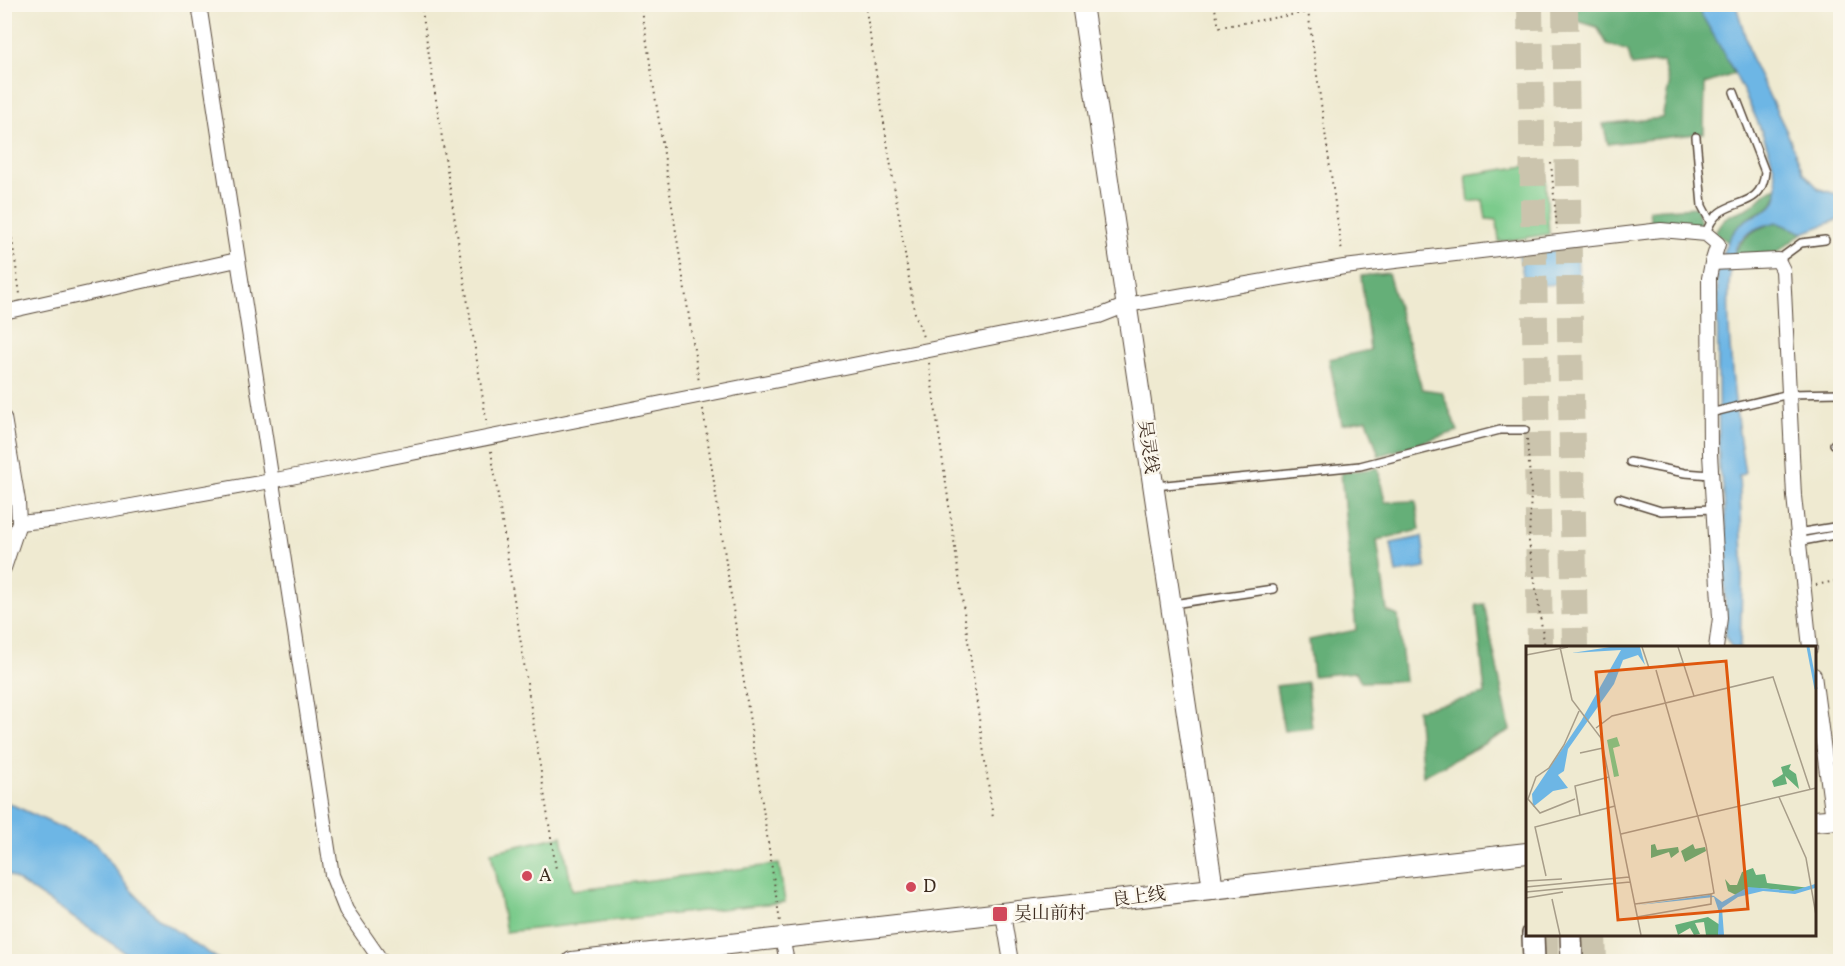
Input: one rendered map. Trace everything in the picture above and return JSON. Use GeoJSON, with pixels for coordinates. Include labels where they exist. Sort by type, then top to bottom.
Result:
{"type":"FeatureCollection","features":[{"type":"Feature","properties":{"kind":"main road"},"geometry":{"type":"LineString","coordinates":[[1533,936],[1533,962]]}},
{"type":"Feature","properties":{"kind":"main road"},"geometry":{"type":"LineString","coordinates":[[1571,936],[1572,962]]}},
{"type":"Feature","properties":{"kind":"street"},"geometry":{"type":"LineString","coordinates":[[199,4],[332,875],[346,910],[382,962]]}},
{"type":"Feature","properties":{"kind":"street","name":"吴灵线"},"geometry":{"type":"LineString","coordinates":[[1083,4],[1213,890]]}},
{"type":"Feature","properties":{"kind":"street"},"geometry":{"type":"LineString","coordinates":[[19,523],[59,519],[271,481],[1099,316],[1126,305],[1344,267],[1558,240],[1708,228],[1718,244],[1709,278],[1711,475],[1720,618],[1716,646]]}},
{"type":"Feature","properties":{"kind":"street"},"geometry":{"type":"LineString","coordinates":[[4,312],[237,260]]}},
{"type":"Feature","properties":{"kind":"street"},"geometry":{"type":"LineString","coordinates":[[1714,263],[1778,261],[1783,270],[1797,537],[1810,646]]}},
{"type":"Feature","properties":{"kind":"street"},"geometry":{"type":"LineString","coordinates":[[4,418],[18,501],[19,523],[4,568]]}},
{"type":"Feature","properties":{"kind":"street"},"geometry":{"type":"LineString","coordinates":[[1815,685],[1829,820]]}},
{"type":"Feature","properties":{"kind":"street","name":"良上线"},"geometry":{"type":"LineString","coordinates":[[572,962],[1526,853]]}},
{"type":"Feature","properties":{"kind":"street"},"geometry":{"type":"LineString","coordinates":[[1003,914],[1011,962]]}},
{"type":"Feature","properties":{"kind":"street"},"geometry":{"type":"LineString","coordinates":[[782,937],[787,962]]}},
{"type":"Feature","properties":{"kind":"lane"},"geometry":{"type":"LineString","coordinates":[[1695,137],[1702,206],[1708,228],[1732,206],[1757,197],[1763,186],[1765,172],[1734,92]]}},
{"type":"Feature","properties":{"kind":"lane"},"geometry":{"type":"LineString","coordinates":[[1778,261],[1801,243],[1825,240]]}},
{"type":"Feature","properties":{"kind":"lane"},"geometry":{"type":"LineString","coordinates":[[1712,412],[1789,394],[1840,393]]}},
{"type":"Feature","properties":{"kind":"lane"},"geometry":{"type":"LineString","coordinates":[[1153,486],[1360,466],[1500,430],[1525,430]]}},
{"type":"Feature","properties":{"kind":"lane"},"geometry":{"type":"LineString","coordinates":[[1630,462],[1684,473],[1711,475]]}},
{"type":"Feature","properties":{"kind":"lane"},"geometry":{"type":"LineString","coordinates":[[1618,498],[1661,511],[1713,509]]}},
{"type":"Feature","properties":{"kind":"lane"},"geometry":{"type":"LineString","coordinates":[[1797,537],[1840,526]]}},
{"type":"Feature","properties":{"kind":"lane"},"geometry":{"type":"LineString","coordinates":[[1797,537],[1840,534]]}},
{"type":"Feature","properties":{"kind":"lane"},"geometry":{"type":"LineString","coordinates":[[1170,604],[1273,589]]}},
{"type":"Feature","properties":{"kind":"path"},"geometry":{"type":"LineString","coordinates":[[641,4],[782,937]]}},
{"type":"Feature","properties":{"kind":"path"},"geometry":{"type":"LineString","coordinates":[[866,4],[914,310],[927,350],[993,818]]}},
{"type":"Feature","properties":{"kind":"path"},"geometry":{"type":"LineString","coordinates":[[1214,4],[1219,27],[1309,12]]}},
{"type":"Feature","properties":{"kind":"path"},"geometry":{"type":"LineString","coordinates":[[1307,4],[1344,267]]}},
{"type":"Feature","properties":{"kind":"path"},"geometry":{"type":"LineString","coordinates":[[1551,163],[1558,240]]}},
{"type":"Feature","properties":{"kind":"path"},"geometry":{"type":"LineString","coordinates":[[4,185],[22,309]]}},
{"type":"Feature","properties":{"kind":"path"},"geometry":{"type":"LineString","coordinates":[[1525,430],[1530,482],[1529,542],[1545,646]]}},
{"type":"Feature","properties":{"kind":"path"},"geometry":{"type":"LineString","coordinates":[[1802,588],[1840,580]]}},
{"type":"Feature","properties":{"kind":"green space"},"geometry":{"type":"Polygon","coordinates":[[[1562,5],[1695,5],[1715,34],[1734,74],[1705,84],[1704,133],[1608,144],[1603,124],[1662,118],[1669,86],[1663,62],[1632,66],[1628,51],[1607,44],[1597,27],[1567,18],[1562,5]]]}},
{"type":"Feature","properties":{"kind":"green space"},"geometry":{"type":"Polygon","coordinates":[[[1540,164],[1545,170],[1549,234],[1499,242],[1497,220],[1486,219],[1483,200],[1469,202],[1466,175],[1540,164]]]}},
{"type":"Feature","properties":{"kind":"green space"},"geometry":{"type":"Polygon","coordinates":[[[1778,187],[1770,207],[1747,219],[1728,242],[1715,233],[1728,216],[1749,207],[1768,191],[1778,187]]]}},
{"type":"Feature","properties":{"kind":"green space"},"geometry":{"type":"Polygon","coordinates":[[[1697,207],[1701,225],[1651,225],[1649,210],[1697,207]]]}},
{"type":"Feature","properties":{"kind":"green space"},"geometry":{"type":"Polygon","coordinates":[[[1776,222],[1803,233],[1776,253],[1733,257],[1745,238],[1762,227],[1776,222]]]}},
{"type":"Feature","properties":{"kind":"green space"},"geometry":{"type":"Polygon","coordinates":[[[1388,273],[1422,389],[1442,392],[1458,431],[1379,456],[1367,419],[1342,424],[1329,359],[1370,350],[1361,276],[1388,273]]]}},
{"type":"Feature","properties":{"kind":"green space"},"geometry":{"type":"Polygon","coordinates":[[[1378,468],[1385,502],[1416,501],[1420,530],[1377,540],[1387,611],[1398,616],[1405,681],[1361,682],[1356,672],[1313,676],[1309,640],[1356,630],[1341,473],[1378,468]]]}},
{"type":"Feature","properties":{"kind":"green space"},"geometry":{"type":"Polygon","coordinates":[[[1484,604],[1510,730],[1423,776],[1417,710],[1485,694],[1476,605],[1484,604]]]}},
{"type":"Feature","properties":{"kind":"green space"},"geometry":{"type":"Polygon","coordinates":[[[1307,682],[1312,728],[1284,731],[1276,686],[1307,682]]]}},
{"type":"Feature","properties":{"kind":"green space"},"geometry":{"type":"Polygon","coordinates":[[[562,836],[572,890],[779,864],[785,902],[506,932],[491,852],[562,836]]]}},
{"type":"Feature","properties":{"kind":"water"},"geometry":{"type":"Polygon","coordinates":[[[1695,5],[1736,5],[1753,63],[1787,132],[1803,172],[1819,189],[1840,195],[1840,219],[1803,233],[1777,222],[1762,227],[1752,231],[1740,241],[1733,258],[1729,284],[1730,352],[1745,473],[1739,476],[1743,555],[1740,646],[1731,646],[1726,638],[1724,565],[1728,559],[1723,485],[1719,471],[1717,276],[1720,260],[1731,236],[1742,223],[1773,205],[1777,184],[1772,160],[1762,132],[1718,44],[1695,5]]]}},
{"type":"Feature","properties":{"kind":"water"},"geometry":{"type":"Polygon","coordinates":[[[1576,248],[1580,283],[1525,286],[1519,254],[1576,248]]]}},
{"type":"Feature","properties":{"kind":"water"},"geometry":{"type":"Polygon","coordinates":[[[1422,537],[1426,568],[1396,573],[1391,543],[1422,537]]]}},
{"type":"Feature","properties":{"kind":"water"},"geometry":{"type":"Polygon","coordinates":[[[4,801],[97,844],[130,889],[160,920],[221,961],[138,961],[5,872],[4,801]]]}},
{"type":"Feature","properties":{"kind":"tunnel"},"geometry":{"type":"LineString","coordinates":[[1530,4],[1540,646]]}},
{"type":"Feature","properties":{"kind":"tunnel"},"geometry":{"type":"LineString","coordinates":[[1565,4],[1575,646]]}},
{"type":"Feature","properties":{"kind":"tunnel"},"geometry":{"type":"LineString","coordinates":[[1545,936],[1545,962]]}},
{"type":"Feature","properties":{"kind":"tunnel"},"geometry":{"type":"LineString","coordinates":[[1593,936],[1594,962]]}},
{"type":"Feature","properties":{"kind":"place","name":"A"},"geometry":{"type":"Point","coordinates":[527,876]}},
{"type":"Feature","properties":{"kind":"place","name":"D"},"geometry":{"type":"Point","coordinates":[911,887]}},
{"type":"Feature","properties":{"kind":"place","name":"吴山前村"},"geometry":{"type":"Point","coordinates":[1000,914]}}]}
